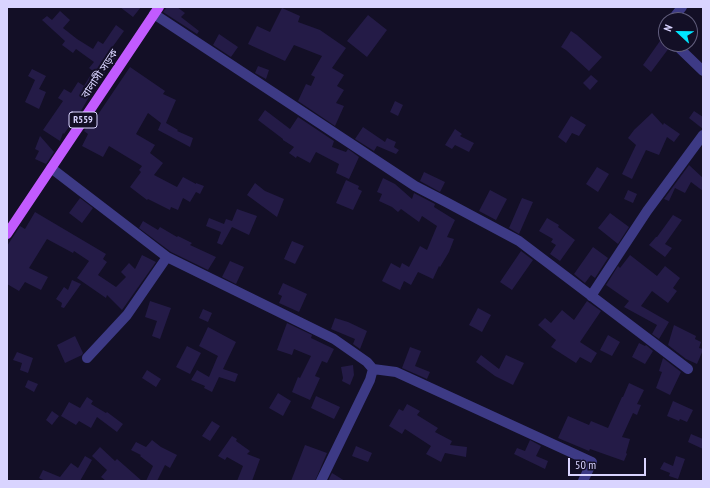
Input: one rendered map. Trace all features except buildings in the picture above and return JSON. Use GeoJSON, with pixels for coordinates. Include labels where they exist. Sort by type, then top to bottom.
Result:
{"type":"FeatureCollection","features":[{"type":"Feature","properties":{"kind":"main road","name":"বালাসী সড়ক"},"geometry":{"type":"LineString","coordinates":[[7,234],[156,10]]}},
{"type":"Feature","properties":{"kind":"street"},"geometry":{"type":"LineString","coordinates":[[156,10],[415,186],[519,241],[688,369]]}},
{"type":"Feature","properties":{"kind":"street"},"geometry":{"type":"LineString","coordinates":[[683,52],[703,71]]}},
{"type":"Feature","properties":{"kind":"street"},"geometry":{"type":"LineString","coordinates":[[591,296],[647,211],[703,134]]}},
{"type":"Feature","properties":{"kind":"street"},"geometry":{"type":"LineString","coordinates":[[51,168],[168,257],[334,339],[367,362],[374,369],[396,372],[592,462],[583,481]]}},
{"type":"Feature","properties":{"kind":"street"},"geometry":{"type":"LineString","coordinates":[[86,358],[126,315],[168,257]]}},
{"type":"Feature","properties":{"kind":"street"},"geometry":{"type":"LineString","coordinates":[[321,481],[374,369]]}}]}
